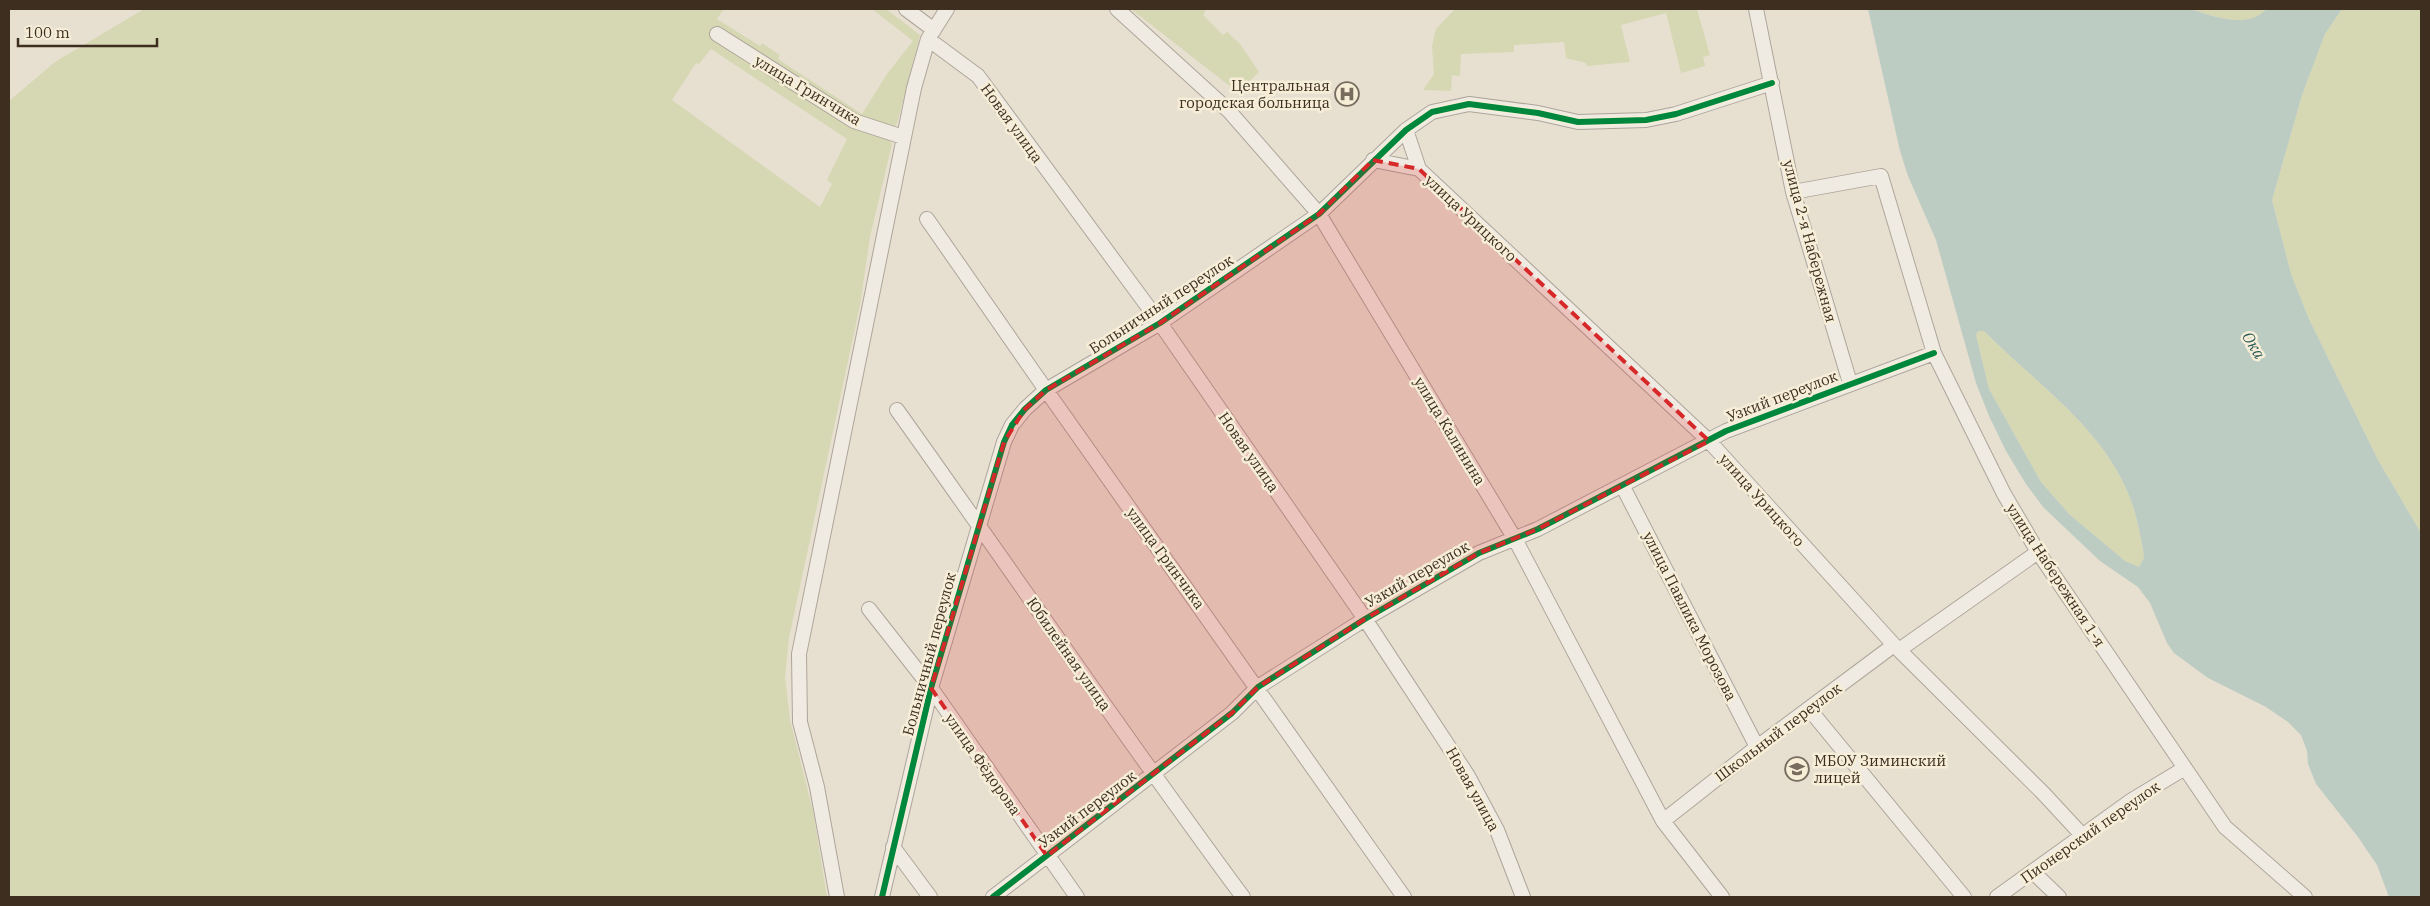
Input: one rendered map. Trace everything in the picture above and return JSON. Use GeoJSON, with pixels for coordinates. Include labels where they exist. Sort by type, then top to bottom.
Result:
{"type":"FeatureCollection","features":[{"type":"Feature","properties":{"kind":"street","name":"Новая улица"},"geometry":{"type":"LineString","coordinates":[[906,9],[978,76],[1160,323],[1365,619],[1468,776],[1497,830],[1523,897]]}},
{"type":"Feature","properties":{"kind":"street"},"geometry":{"type":"LineString","coordinates":[[837,897],[817,787],[800,722],[799,654],[914,88],[931,34],[947,9]]}},
{"type":"Feature","properties":{"kind":"street","name":"улица Калинина"},"geometry":{"type":"LineString","coordinates":[[1117,9],[1229,111],[1319,214],[1515,539],[1663,821],[1722,897]]}},
{"type":"Feature","properties":{"kind":"street","name":"улица 2-я Набережная"},"geometry":{"type":"LineString","coordinates":[[1756,9],[1793,192],[1850,383]]}},
{"type":"Feature","properties":{"kind":"street","name":"улица Гринчика"},"geometry":{"type":"LineString","coordinates":[[717,34],[854,121],[904,137]]}},
{"type":"Feature","properties":{"kind":"street","name":"Больничный переулок"},"geometry":{"type":"LineString","coordinates":[[882,897],[931,688],[1004,442],[1012,425],[1024,409],[1046,390],[1160,323],[1319,214],[1406,130],[1432,112],[1469,104],[1538,112],[1578,122],[1646,120],[1676,114],[1772,84]]}},
{"type":"Feature","properties":{"kind":"street"},"geometry":{"type":"LineString","coordinates":[[1406,130],[1418,169]]}},
{"type":"Feature","properties":{"kind":"street","name":"улица Урицкого"},"geometry":{"type":"LineString","coordinates":[[1373,160],[1418,169],[1709,441],[1896,647],[2043,792],[2082,835]]}},
{"type":"Feature","properties":{"kind":"street","name":"улица Набережная 1-я"},"geometry":{"type":"LineString","coordinates":[[1793,192],[1882,176],[1934,353],[2004,494],[2038,552],[2225,827],[2304,897]]}},
{"type":"Feature","properties":{"kind":"street","name":"улица Гринчика"},"geometry":{"type":"LineString","coordinates":[[927,219],[1404,897]]}},
{"type":"Feature","properties":{"kind":"street","name":"Узкий переулок"},"geometry":{"type":"LineString","coordinates":[[993,897],[1232,712],[1258,687],[1365,619],[1479,553],[1538,530],[1709,441],[1726,430],[1934,353]]}},
{"type":"Feature","properties":{"kind":"street","name":"Юбилейная улица"},"geometry":{"type":"LineString","coordinates":[[897,410],[979,524],[1152,775],[1243,897]]}},
{"type":"Feature","properties":{"kind":"street","name":"улица Павлика Морозова"},"geometry":{"type":"LineString","coordinates":[[1622,485],[1757,746]]}},
{"type":"Feature","properties":{"kind":"street","name":"Школьный переулок"},"geometry":{"type":"LineString","coordinates":[[1663,821],[1757,746],[1896,647],[2038,552]]}},
{"type":"Feature","properties":{"kind":"street","name":"улица Фёдорова"},"geometry":{"type":"LineString","coordinates":[[869,609],[931,688],[1077,897]]}},
{"type":"Feature","properties":{"kind":"street"},"geometry":{"type":"LineString","coordinates":[[1809,709],[1964,897]]}},
{"type":"Feature","properties":{"kind":"street","name":"Пионерский переулок"},"geometry":{"type":"LineString","coordinates":[[1996,897],[2132,800],[2185,768]]}},
{"type":"Feature","properties":{"kind":"street"},"geometry":{"type":"LineString","coordinates":[[893,847],[930,897]]}},
{"type":"Feature","properties":{"kind":"street"},"geometry":{"type":"LineString","coordinates":[[2033,872],[2059,897]]}},
{"type":"Feature","properties":{"kind":"highlighted area"},"geometry":{"type":"Polygon","coordinates":[[[1373,160],[1419,169],[1709,441],[1538,529],[1479,553],[1365,619],[1258,687],[1232,713],[1047,856],[931,688],[1004,442],[1025,409],[1046,390],[1160,323],[1319,214],[1373,160]]]}},
{"type":"Feature","properties":{"kind":"green space"},"geometry":{"type":"Polygon","coordinates":[[[144,9],[724,9],[717,19],[760,46],[762,43],[780,55],[778,59],[862,114],[887,74],[913,41],[872,9],[886,9],[920,35],[897,124],[893,127],[889,139],[892,144],[870,237],[860,305],[789,638],[785,677],[790,720],[813,811],[827,897],[9,897],[9,101],[55,62],[144,9]],[[711,49],[699,64],[696,63],[672,100],[820,207],[832,184],[827,180],[847,139],[711,49]]]}},
{"type":"Feature","properties":{"kind":"green space"},"geometry":{"type":"Polygon","coordinates":[[[1131,9],[1204,9],[1206,10],[1203,15],[1223,35],[1227,32],[1240,44],[1259,72],[1245,86],[1236,91],[1131,9]]]}},
{"type":"Feature","properties":{"kind":"green space"},"geometry":{"type":"Polygon","coordinates":[[[1455,9],[1697,9],[1710,55],[1703,57],[1705,66],[1681,73],[1666,13],[1621,25],[1630,62],[1587,66],[1586,63],[1566,58],[1564,42],[1514,45],[1514,52],[1461,54],[1460,76],[1452,75],[1451,91],[1423,90],[1434,74],[1432,46],[1436,29],[1455,9]]]}},
{"type":"Feature","properties":{"kind":"green space"},"geometry":{"type":"Polygon","coordinates":[[[2190,9],[2267,9],[2249,19],[2230,20],[2190,9]]]}},
{"type":"Feature","properties":{"kind":"green space"},"geometry":{"type":"Polygon","coordinates":[[[2342,9],[2421,9],[2421,533],[2378,460],[2309,319],[2291,274],[2272,200],[2302,95],[2325,34],[2342,9]]]}},
{"type":"Feature","properties":{"kind":"green space"},"geometry":{"type":"Polygon","coordinates":[[[1978,331],[1984,331],[2044,387],[2083,425],[2101,446],[2116,469],[2133,507],[2144,558],[2139,567],[2125,561],[2069,514],[2041,482],[1989,389],[1976,335],[1978,331]]]}},
{"type":"Feature","properties":{"kind":"water","name":"Ока"},"geometry":{"type":"Polygon","coordinates":[[[1868,9],[2190,9],[2220,18],[2240,20],[2249,19],[2267,9],[2342,9],[2325,34],[2302,95],[2272,200],[2291,274],[2309,319],[2378,460],[2421,533],[2421,897],[2389,897],[2377,865],[2358,837],[2316,784],[2308,764],[2307,751],[2301,735],[2288,722],[2266,707],[2208,678],[2174,653],[2167,643],[2150,603],[2138,587],[2100,561],[2043,507],[2026,484],[2006,451],[1976,383],[1936,240],[1908,176],[1900,151],[1868,9]],[[1978,331],[1976,335],[1989,389],[2041,482],[2069,514],[2125,561],[2139,567],[2144,558],[2143,549],[2131,500],[2116,469],[2101,446],[2064,406],[1984,331],[1978,331]]]}},
{"type":"Feature","properties":{"kind":"cycle path"},"geometry":{"type":"LineString","coordinates":[[882,897],[931,688],[1004,442],[1012,425],[1025,409],[1046,390],[1160,323],[1319,214],[1406,130],[1432,112],[1469,104],[1538,113],[1578,122],[1646,120],[1676,114],[1772,83]]}},
{"type":"Feature","properties":{"kind":"cycle path"},"geometry":{"type":"LineString","coordinates":[[993,897],[1232,713],[1258,687],[1365,619],[1479,553],[1538,529],[1726,431],[1934,353]]}},
{"type":"Feature","properties":{"kind":"place","name":"Центральная городская больница"},"geometry":{"type":"Point","coordinates":[1347,94]}},
{"type":"Feature","properties":{"kind":"place","name":"МБОУ Зиминский лицей"},"geometry":{"type":"Point","coordinates":[1797,769]}}]}
